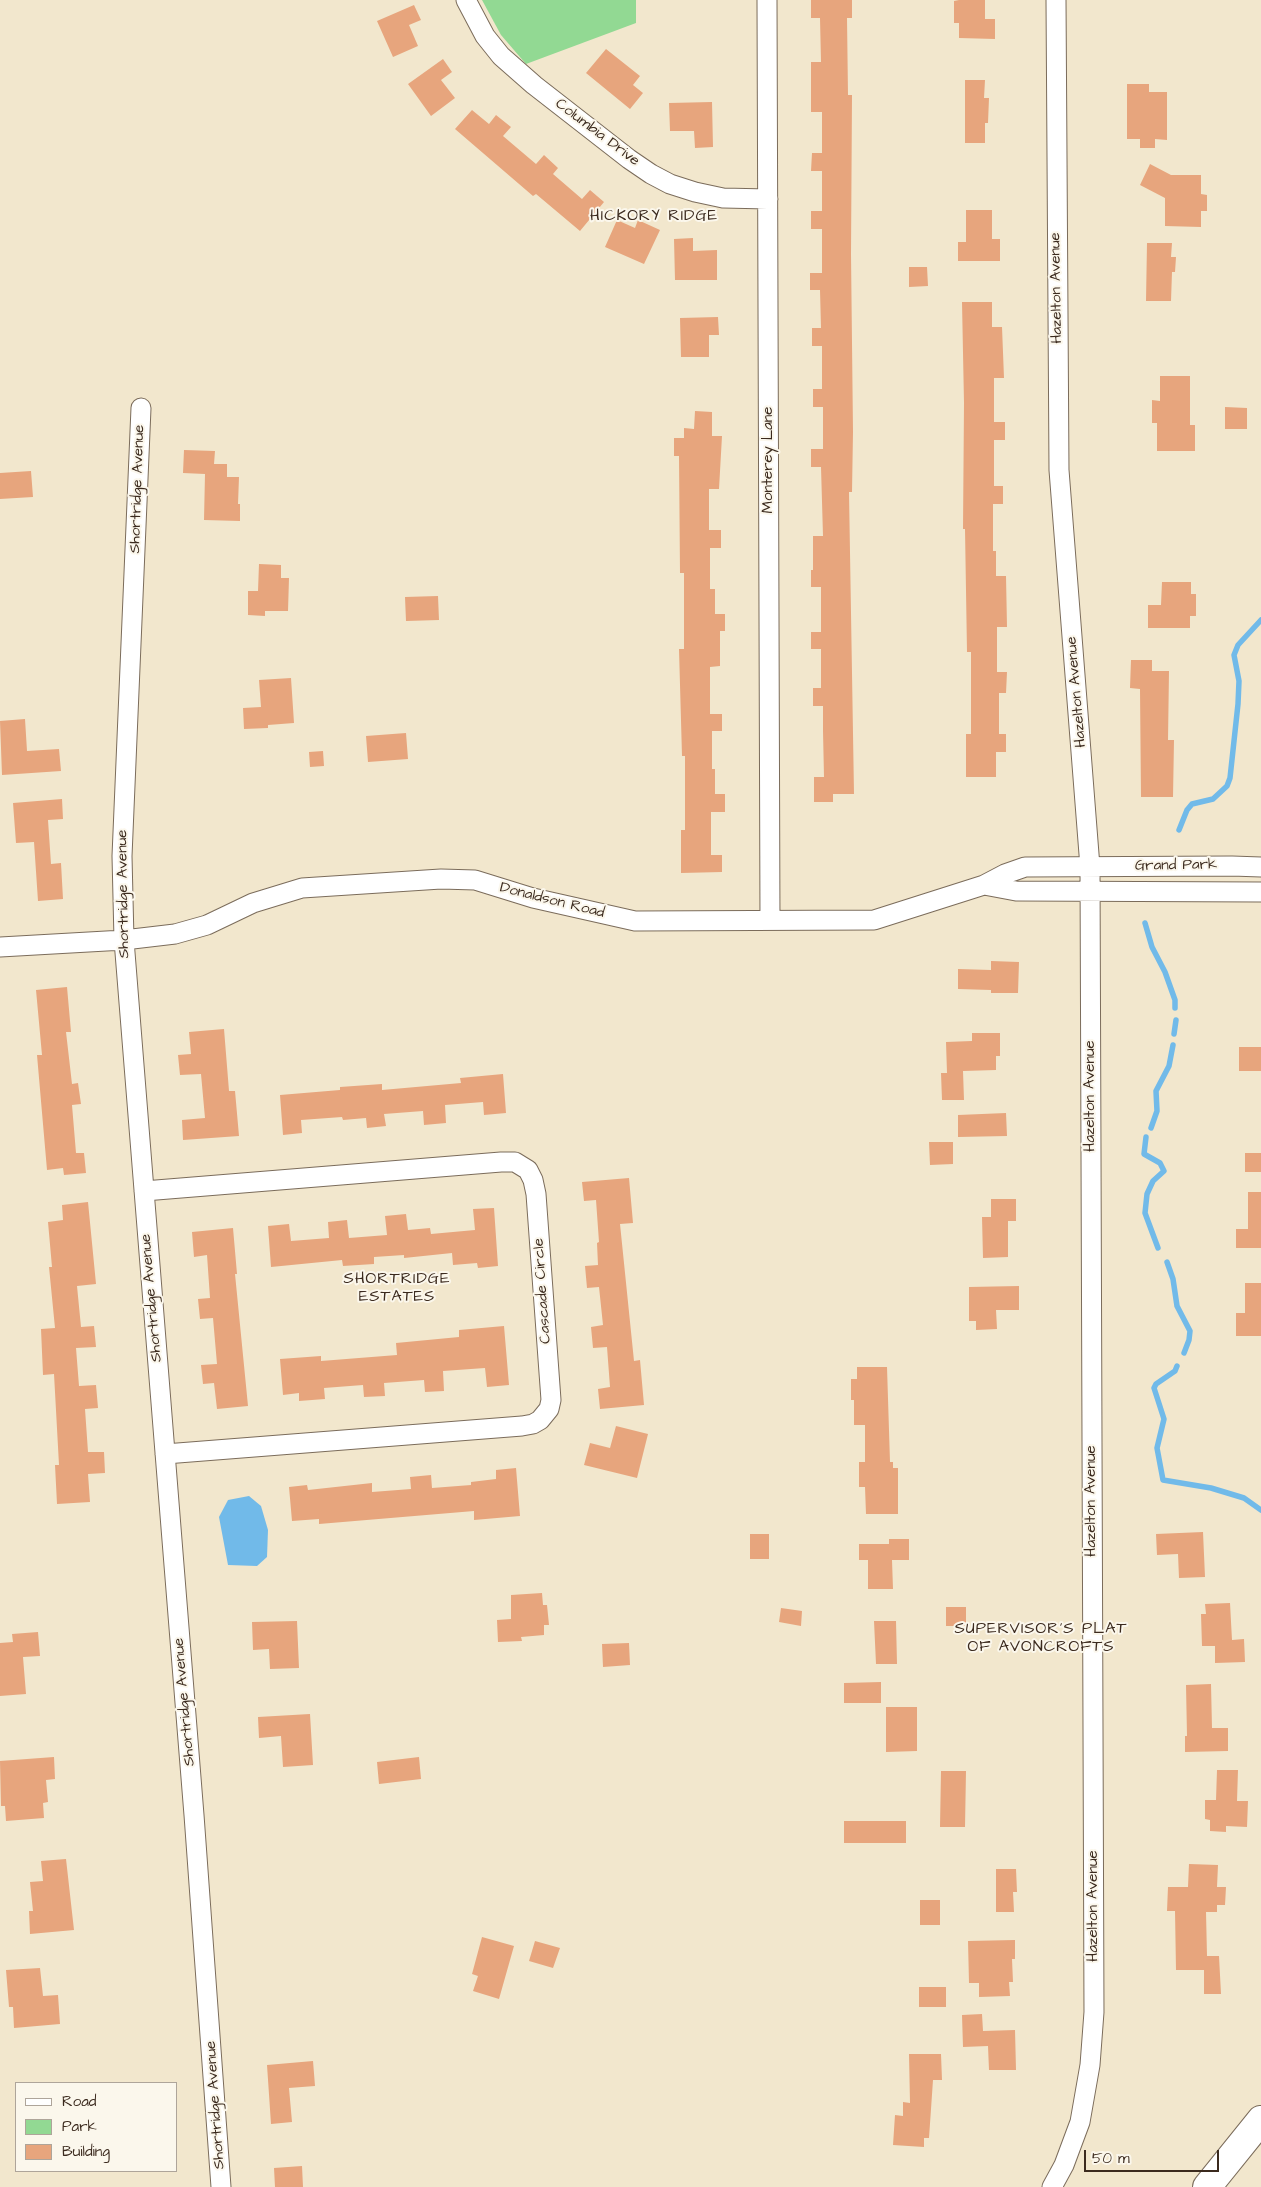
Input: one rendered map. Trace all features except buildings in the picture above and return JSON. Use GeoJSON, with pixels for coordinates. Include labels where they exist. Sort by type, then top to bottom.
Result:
{"type":"FeatureCollection","features":[{"type":"Feature","properties":{"kind":"highway"},"geometry":{"type":"LineString","coordinates":[[1207,2187],[1261,2120]]}},
{"type":"Feature","properties":{"kind":"street","name":"Columbia Drive"},"geometry":{"type":"LineString","coordinates":[[466,0],[485,36],[501,56],[534,85],[636,164],[670,184],[695,192],[723,198],[768,199]]}},
{"type":"Feature","properties":{"kind":"street","name":"Monterey Lane"},"geometry":{"type":"LineString","coordinates":[[767,0],[770,919]]}},
{"type":"Feature","properties":{"kind":"street","name":"Hazelton Avenue"},"geometry":{"type":"LineString","coordinates":[[1052,2187],[1064,2165],[1080,2122],[1090,2065],[1094,2020],[1090,867],[1059,470],[1056,0]]}},
{"type":"Feature","properties":{"kind":"street","name":"Shortridge Avenue"},"geometry":{"type":"LineString","coordinates":[[141,408],[122,856],[124,940],[194,1815],[221,2187]]}},
{"type":"Feature","properties":{"kind":"street","name":"Donaldson Road"},"geometry":{"type":"LineString","coordinates":[[0,947],[124,940],[176,934],[207,925],[253,903],[302,888],[441,879],[475,880],[532,898],[635,921],[874,920],[984,885],[1005,874],[1025,867],[1090,867]]}},
{"type":"Feature","properties":{"kind":"street","name":"Grand Park"},"geometry":{"type":"LineString","coordinates":[[1090,867],[1261,867]]}},
{"type":"Feature","properties":{"kind":"street","name":"Donaldson Road"},"geometry":{"type":"LineString","coordinates":[[984,885],[1016,890],[1090,892]]}},
{"type":"Feature","properties":{"kind":"street","name":"Grand Park"},"geometry":{"type":"LineString","coordinates":[[1090,892],[1261,892]]}},
{"type":"Feature","properties":{"kind":"street","name":"Cascade Circle"},"geometry":{"type":"LineString","coordinates":[[144,1191],[515,1162],[528,1170],[533,1180],[536,1194],[552,1400],[549,1409],[540,1420],[533,1424],[522,1426],[165,1454]]}},
{"type":"Feature","properties":{"kind":"green space"},"geometry":{"type":"Polygon","coordinates":[[[482,0],[636,0],[636,23],[526,64],[501,35],[482,0]]]}},
{"type":"Feature","properties":{"kind":"water"},"geometry":{"type":"Polygon","coordinates":[[[249,1496],[261,1506],[268,1530],[267,1557],[257,1566],[228,1565],[219,1517],[228,1500],[249,1496]]]}},
{"type":"Feature","properties":{"kind":"waterway"},"geometry":{"type":"LineString","coordinates":[[1179,830],[1187,810],[1192,804],[1213,799],[1227,786],[1230,778],[1238,704],[1239,681],[1234,655],[1238,645],[1261,620]]}},
{"type":"Feature","properties":{"kind":"waterway"},"geometry":{"type":"LineString","coordinates":[[1145,923],[1152,947],[1165,972],[1175,1000],[1175,1008]]}},
{"type":"Feature","properties":{"kind":"waterway"},"geometry":{"type":"LineString","coordinates":[[1174,1034],[1176,1020]]}},
{"type":"Feature","properties":{"kind":"waterway"},"geometry":{"type":"LineString","coordinates":[[1151,1128],[1157,1111],[1156,1091],[1169,1066],[1173,1045]]}},
{"type":"Feature","properties":{"kind":"waterway"},"geometry":{"type":"LineString","coordinates":[[1146,1137],[1144,1154],[1160,1163],[1164,1171],[1153,1181],[1147,1194],[1145,1213],[1158,1248]]}},
{"type":"Feature","properties":{"kind":"waterway"},"geometry":{"type":"LineString","coordinates":[[1167,1262],[1173,1279],[1177,1306],[1190,1331],[1184,1353]]}},
{"type":"Feature","properties":{"kind":"waterway"},"geometry":{"type":"LineString","coordinates":[[1177,1366],[1175,1371],[1156,1384],[1154,1388],[1164,1419],[1157,1448],[1163,1480],[1211,1488],[1244,1498],[1261,1510]]}},
{"type":"Feature","properties":{"kind":"district","name":"HICKORY RIDGE"},"geometry":{"type":"Point","coordinates":[654,217]}},
{"type":"Feature","properties":{"kind":"district","name":"SHORTRIDGE ESTATES"},"geometry":{"type":"Point","coordinates":[397,1289]}},
{"type":"Feature","properties":{"kind":"district","name":"SUPERVISOR'S PLAT OF AVONCROFTS"},"geometry":{"type":"Point","coordinates":[1041,1639]}}]}
